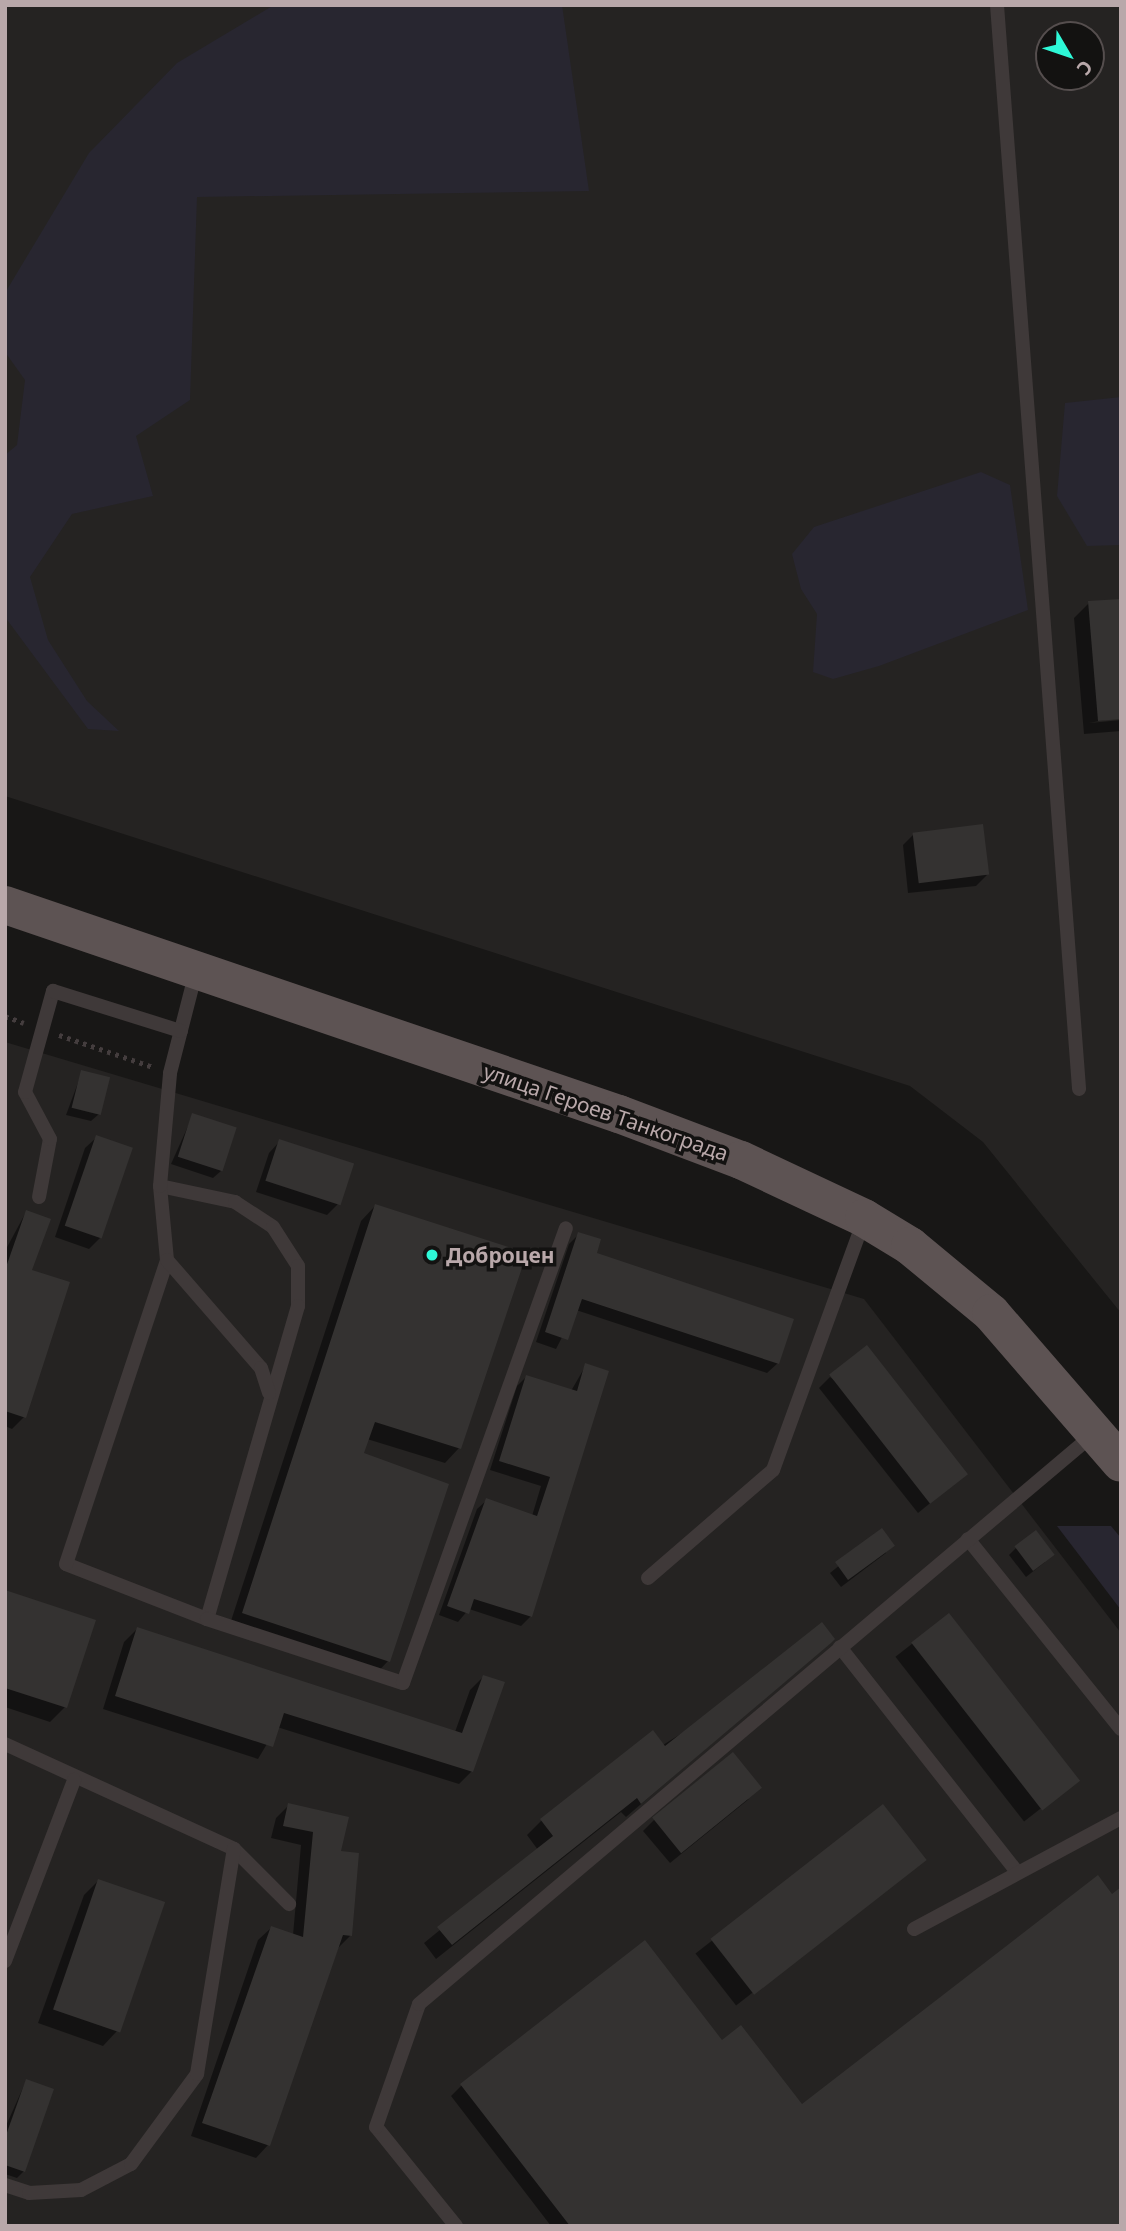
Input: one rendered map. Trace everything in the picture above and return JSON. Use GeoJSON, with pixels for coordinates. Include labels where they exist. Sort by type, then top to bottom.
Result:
{"type":"FeatureCollection","features":[{"type":"Feature","properties":{"kind":"main road","name":"улица Героев Танкограда"},"geometry":{"type":"LineString","coordinates":[[5,905],[619,1114],[741,1160],[864,1218],[911,1246],[991,1313],[1121,1462]]}},
{"type":"Feature","properties":{"kind":"lane"},"geometry":{"type":"LineString","coordinates":[[997,5],[1079,1088]]}},
{"type":"Feature","properties":{"kind":"lane"},"geometry":{"type":"LineString","coordinates":[[196,972],[170,1073],[160,1186],[167,1260],[66,1564],[207,1619],[403,1682],[566,1228]]}},
{"type":"Feature","properties":{"kind":"lane"},"geometry":{"type":"LineString","coordinates":[[39,1197],[50,1139],[25,1092],[53,991],[181,1031]]}},
{"type":"Feature","properties":{"kind":"lane"},"geometry":{"type":"LineString","coordinates":[[160,1186],[235,1202],[273,1227],[298,1266],[298,1306],[269,1393],[207,1619]]}},
{"type":"Feature","properties":{"kind":"lane"},"geometry":{"type":"LineString","coordinates":[[648,1578],[773,1470],[864,1218]]}},
{"type":"Feature","properties":{"kind":"lane"},"geometry":{"type":"LineString","coordinates":[[167,1260],[261,1368],[269,1393]]}},
{"type":"Feature","properties":{"kind":"lane"},"geometry":{"type":"LineString","coordinates":[[456,2226],[376,2127],[419,2004],[1096,1432]]}},
{"type":"Feature","properties":{"kind":"lane"},"geometry":{"type":"LineString","coordinates":[[968,1539],[1121,1729]]}},
{"type":"Feature","properties":{"kind":"lane"},"geometry":{"type":"LineString","coordinates":[[840,1647],[1017,1871]]}},
{"type":"Feature","properties":{"kind":"lane"},"geometry":{"type":"LineString","coordinates":[[5,1744],[74,1780],[234,1849],[289,1904]]}},
{"type":"Feature","properties":{"kind":"lane"},"geometry":{"type":"LineString","coordinates":[[5,1961],[74,1780]]}},
{"type":"Feature","properties":{"kind":"lane"},"geometry":{"type":"LineString","coordinates":[[914,1928],[1120,1816]]}},
{"type":"Feature","properties":{"kind":"lane"},"geometry":{"type":"LineString","coordinates":[[5,2185],[29,2193],[81,2190],[131,2164],[197,2074],[234,1849]]}},
{"type":"Feature","properties":{"kind":"path"},"geometry":{"type":"LineString","coordinates":[[5,1016],[170,1073]]}},
{"type":"Feature","properties":{"kind":"shaded area"},"geometry":{"type":"Polygon","coordinates":[[[5,5],[1121,5],[1121,1313],[983,1142],[910,1086],[5,796],[5,5]]]}},
{"type":"Feature","properties":{"kind":"shaded area"},"geometry":{"type":"Polygon","coordinates":[[[274,5],[562,5],[589,191],[197,197],[190,400],[136,436],[153,496],[72,514],[30,577],[48,640],[87,701],[119,731],[88,729],[5,617],[5,455],[17,445],[25,380],[5,352],[5,293],[89,153],[177,63],[274,5]]]}},
{"type":"Feature","properties":{"kind":"shaded area"},"geometry":{"type":"Polygon","coordinates":[[[1121,397],[1121,545],[1087,546],[1057,496],[1065,403],[1121,397]]]}},
{"type":"Feature","properties":{"kind":"shaded area"},"geometry":{"type":"Polygon","coordinates":[[[981,472],[1010,485],[1028,610],[879,666],[833,679],[813,672],[817,614],[801,589],[792,554],[814,527],[981,472]]]}},
{"type":"Feature","properties":{"kind":"shaded area"},"geometry":{"type":"Polygon","coordinates":[[[5,1042],[864,1299],[1121,1633],[1121,2226],[5,2226],[5,1042]]]}},
{"type":"Feature","properties":{"kind":"shaded area"},"geometry":{"type":"Polygon","coordinates":[[[1057,1526],[1111,1526],[1121,1538],[1121,1610],[1057,1526]]]}},
{"type":"Feature","properties":{"kind":"building"},"geometry":{"type":"Polygon","coordinates":[[[1121,599],[1121,719],[1098,721],[1088,601],[1121,599]]]}},
{"type":"Feature","properties":{"kind":"building"},"geometry":{"type":"Polygon","coordinates":[[[983,824],[989,875],[919,883],[913,833],[983,824]]]}},
{"type":"Feature","properties":{"kind":"building"},"geometry":{"type":"Polygon","coordinates":[[[81,1070],[110,1077],[101,1115],[72,1108],[81,1070]]]}},
{"type":"Feature","properties":{"kind":"building"},"geometry":{"type":"Polygon","coordinates":[[[192,1113],[237,1128],[222,1171],[178,1157],[192,1113]]]}},
{"type":"Feature","properties":{"kind":"building"},"geometry":{"type":"Polygon","coordinates":[[[96,1135],[133,1148],[102,1238],[65,1226],[96,1135]]]}},
{"type":"Feature","properties":{"kind":"building"},"geometry":{"type":"Polygon","coordinates":[[[279,1139],[354,1163],[341,1205],[265,1181],[279,1139]]]}},
{"type":"Feature","properties":{"kind":"building"},"geometry":{"type":"Polygon","coordinates":[[[375,1204],[527,1253],[461,1449],[375,1422],[364,1453],[449,1484],[390,1662],[242,1613],[375,1204]]]}},
{"type":"Feature","properties":{"kind":"building"},"geometry":{"type":"Polygon","coordinates":[[[26,1210],[51,1219],[32,1270],[70,1282],[26,1418],[5,1411],[5,1270],[26,1210]]]}},
{"type":"Feature","properties":{"kind":"building"},"geometry":{"type":"Polygon","coordinates":[[[578,1232],[601,1239],[597,1253],[794,1319],[779,1364],[582,1299],[568,1340],[545,1332],[578,1232]]]}},
{"type":"Feature","properties":{"kind":"building"},"geometry":{"type":"Polygon","coordinates":[[[867,1345],[968,1474],[930,1504],[829,1375],[867,1345]]]}},
{"type":"Feature","properties":{"kind":"building"},"geometry":{"type":"Polygon","coordinates":[[[585,1363],[609,1371],[532,1617],[474,1599],[469,1614],[447,1606],[486,1498],[537,1516],[550,1477],[499,1461],[526,1375],[577,1391],[585,1363]]]}},
{"type":"Feature","properties":{"kind":"building"},"geometry":{"type":"Polygon","coordinates":[[[882,1528],[895,1546],[848,1580],[835,1562],[882,1528]]]}},
{"type":"Feature","properties":{"kind":"building"},"geometry":{"type":"Polygon","coordinates":[[[1036,1530],[1055,1555],[1033,1571],[1014,1546],[1036,1530]]]}},
{"type":"Feature","properties":{"kind":"building"},"geometry":{"type":"Polygon","coordinates":[[[5,1590],[96,1620],[67,1708],[5,1688],[5,1590]]]}},
{"type":"Feature","properties":{"kind":"building"},"geometry":{"type":"Polygon","coordinates":[[[949,1613],[1080,1781],[1042,1810],[911,1643],[949,1613]]]}},
{"type":"Feature","properties":{"kind":"building"},"geometry":{"type":"Polygon","coordinates":[[[822,1622],[835,1639],[641,1804],[637,1798],[452,1945],[437,1927],[553,1836],[540,1819],[653,1730],[665,1746],[822,1622]]]}},
{"type":"Feature","properties":{"kind":"building"},"geometry":{"type":"Polygon","coordinates":[[[137,1627],[462,1733],[483,1675],[505,1682],[473,1772],[284,1713],[273,1747],[115,1696],[137,1627]]]}},
{"type":"Feature","properties":{"kind":"building"},"geometry":{"type":"Polygon","coordinates":[[[733,1752],[762,1788],[681,1853],[652,1817],[733,1752]]]}},
{"type":"Feature","properties":{"kind":"building"},"geometry":{"type":"Polygon","coordinates":[[[288,1803],[349,1817],[341,1851],[359,1853],[352,1936],[343,1935],[270,2146],[202,2123],[271,1926],[303,1937],[313,1832],[283,1826],[288,1803]]]}},
{"type":"Feature","properties":{"kind":"building"},"geometry":{"type":"Polygon","coordinates":[[[883,1804],[927,1860],[754,1995],[710,1939],[883,1804]]]}},
{"type":"Feature","properties":{"kind":"building"},"geometry":{"type":"Polygon","coordinates":[[[1098,1875],[1112,1894],[1121,1887],[1121,2226],[570,2226],[460,2084],[645,1940],[722,2040],[741,2025],[802,2104],[1098,1875]]]}},
{"type":"Feature","properties":{"kind":"building"},"geometry":{"type":"Polygon","coordinates":[[[98,1879],[165,1902],[120,2033],[53,2009],[98,1879]]]}},
{"type":"Feature","properties":{"kind":"building"},"geometry":{"type":"Polygon","coordinates":[[[26,2079],[54,2089],[25,2172],[5,2165],[5,2138],[26,2079]]]}},
{"type":"Feature","properties":{"kind":"place","name":"Доброцен"},"geometry":{"type":"Point","coordinates":[432,1255]}}]}
